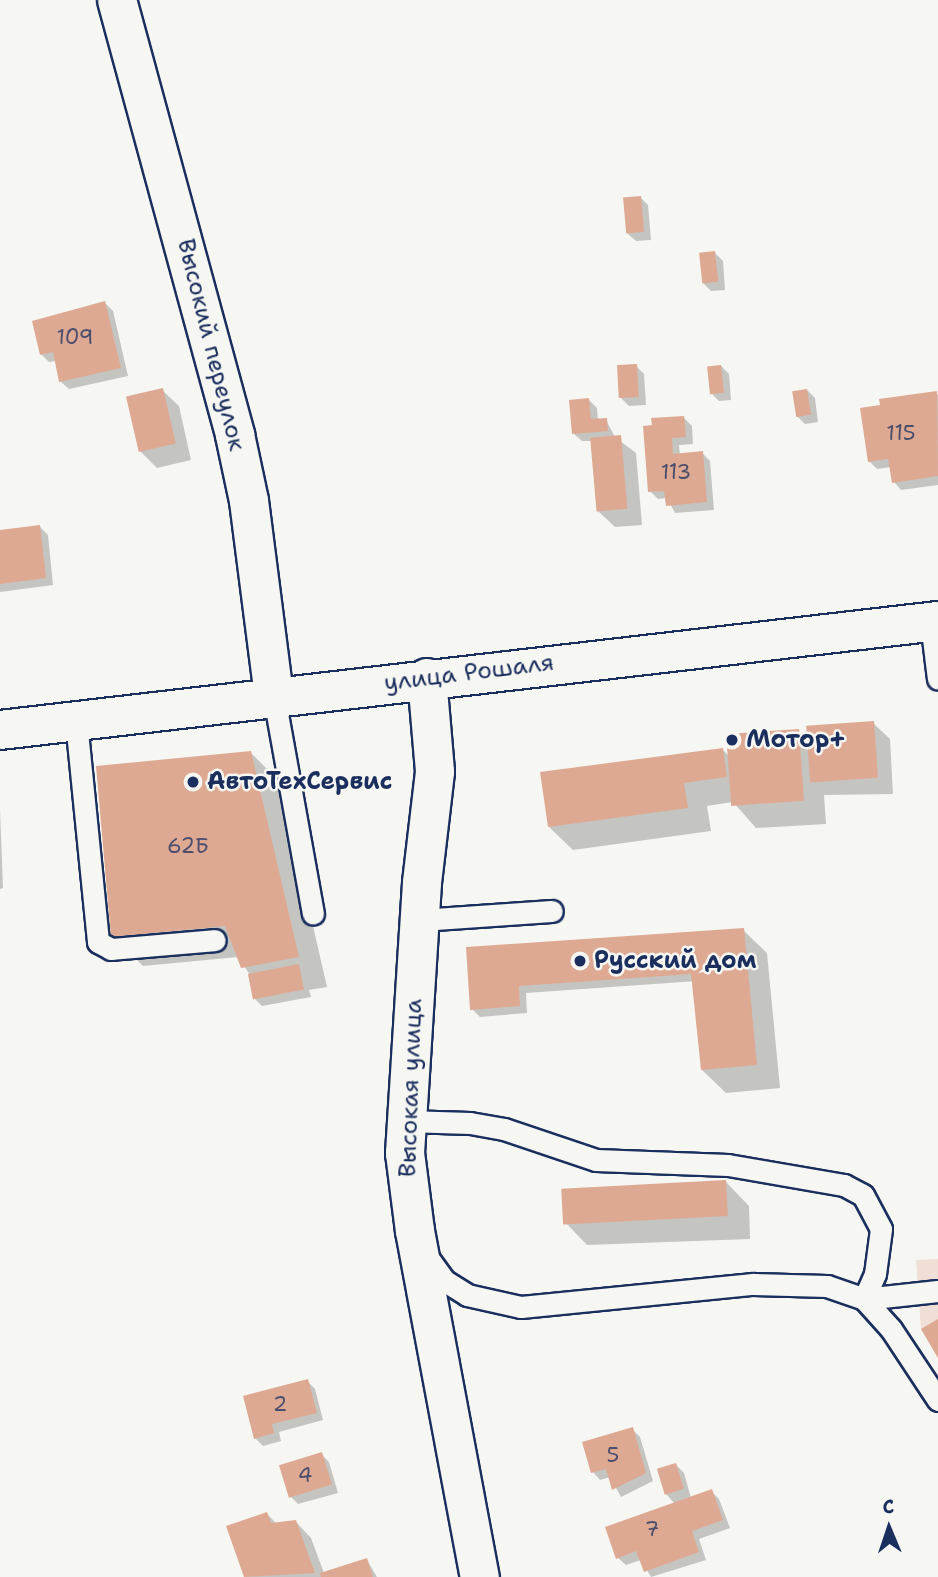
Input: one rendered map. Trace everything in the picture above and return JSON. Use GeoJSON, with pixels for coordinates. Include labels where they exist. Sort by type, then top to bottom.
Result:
{"type":"FeatureCollection","features":[{"type":"Feature","properties":{"kind":"street","name":"Высокий переулок"},"geometry":{"type":"LineString","coordinates":[[117,0],[235,435],[249,501],[274,697]]}},
{"type":"Feature","properties":{"kind":"street","name":"улица Рошаля"},"geometry":{"type":"LineString","coordinates":[[0,730],[427,678],[934,621]]}},
{"type":"Feature","properties":{"kind":"street","name":"Высокая улица"},"geometry":{"type":"LineString","coordinates":[[427,678],[435,772],[419,920],[405,1121],[415,1231],[480,1577]]}},
{"type":"Feature","properties":{"kind":"lane"},"geometry":{"type":"LineString","coordinates":[[934,621],[938,680]]}},
{"type":"Feature","properties":{"kind":"lane"},"geometry":{"type":"LineString","coordinates":[[274,697],[313,914]]}},
{"type":"Feature","properties":{"kind":"lane"},"geometry":{"type":"LineString","coordinates":[[76,721],[97,942],[111,949],[215,940]]}},
{"type":"Feature","properties":{"kind":"lane"},"geometry":{"type":"LineString","coordinates":[[419,920],[552,911]]}},
{"type":"Feature","properties":{"kind":"lane"},"geometry":{"type":"LineString","coordinates":[[405,1121],[470,1122],[504,1129],[596,1160],[728,1166],[844,1185],[863,1195],[875,1211],[881,1229],[875,1274],[864,1299]]}},
{"type":"Feature","properties":{"kind":"lane"},"geometry":{"type":"LineString","coordinates":[[415,1231],[430,1264],[445,1281],[492,1303],[559,1306],[793,1282],[827,1286],[864,1299],[938,1291]]}},
{"type":"Feature","properties":{"kind":"lane"},"geometry":{"type":"LineString","coordinates":[[864,1299],[891,1329],[938,1400]]}},
{"type":"Feature","properties":{"kind":"shaded area"},"geometry":{"type":"Polygon","coordinates":[[[938,1259],[938,1358],[921,1329],[916,1260],[938,1259]]]}},
{"type":"Feature","properties":{"kind":"building"},"geometry":{"type":"Polygon","coordinates":[[[641,196],[644,232],[626,233],[623,198],[641,196]]]}},
{"type":"Feature","properties":{"kind":"building"},"geometry":{"type":"Polygon","coordinates":[[[715,251],[718,282],[702,284],[699,253],[715,251]]]}},
{"type":"Feature","properties":{"kind":"building"},"geometry":{"type":"Polygon","coordinates":[[[105,301],[121,368],[59,382],[53,352],[40,355],[32,321],[105,301]]]}},
{"type":"Feature","properties":{"kind":"building"},"geometry":{"type":"Polygon","coordinates":[[[637,364],[639,397],[619,398],[617,365],[637,364]]]}},
{"type":"Feature","properties":{"kind":"building"},"geometry":{"type":"Polygon","coordinates":[[[721,365],[724,393],[710,394],[707,366],[721,365]]]}},
{"type":"Feature","properties":{"kind":"building"},"geometry":{"type":"Polygon","coordinates":[[[163,388],[176,444],[139,452],[126,397],[163,388]]]}},
{"type":"Feature","properties":{"kind":"building"},"geometry":{"type":"Polygon","coordinates":[[[807,389],[811,415],[796,417],[792,391],[807,389]]]}},
{"type":"Feature","properties":{"kind":"building"},"geometry":{"type":"Polygon","coordinates":[[[937,391],[938,476],[892,483],[888,459],[868,462],[860,408],[880,405],[879,399],[937,391]]]}},
{"type":"Feature","properties":{"kind":"building"},"geometry":{"type":"Polygon","coordinates":[[[589,398],[591,419],[607,418],[608,431],[572,434],[569,400],[589,398]]]}},
{"type":"Feature","properties":{"kind":"building"},"geometry":{"type":"Polygon","coordinates":[[[684,416],[686,437],[672,438],[673,454],[703,451],[707,502],[666,506],[664,491],[648,492],[643,426],[652,425],[651,418],[684,416]]]}},
{"type":"Feature","properties":{"kind":"building"},"geometry":{"type":"Polygon","coordinates":[[[621,435],[627,509],[597,511],[590,438],[621,435]]]}},
{"type":"Feature","properties":{"kind":"building"},"geometry":{"type":"Polygon","coordinates":[[[40,525],[46,578],[0,584],[0,530],[40,525]]]}},
{"type":"Feature","properties":{"kind":"building"},"geometry":{"type":"Polygon","coordinates":[[[874,721],[878,778],[810,783],[806,726],[874,721]]]}},
{"type":"Feature","properties":{"kind":"building"},"geometry":{"type":"Polygon","coordinates":[[[799,729],[804,801],[731,806],[726,734],[799,729]]]}},
{"type":"Feature","properties":{"kind":"building"},"geometry":{"type":"Polygon","coordinates":[[[723,748],[727,777],[684,783],[688,808],[548,827],[540,772],[723,748]]]}},
{"type":"Feature","properties":{"kind":"building"},"geometry":{"type":"Polygon","coordinates":[[[251,751],[299,957],[241,968],[225,926],[111,937],[96,766],[251,751]]]}},
{"type":"Feature","properties":{"kind":"building"},"geometry":{"type":"Polygon","coordinates":[[[744,928],[757,1065],[701,1070],[691,974],[519,986],[520,1006],[470,1010],[466,947],[744,928]]]}},
{"type":"Feature","properties":{"kind":"building"},"geometry":{"type":"Polygon","coordinates":[[[299,964],[304,990],[253,999],[248,974],[299,964]]]}},
{"type":"Feature","properties":{"kind":"building"},"geometry":{"type":"Polygon","coordinates":[[[726,1180],[728,1216],[563,1225],[561,1189],[726,1180]]]}},
{"type":"Feature","properties":{"kind":"building"},"geometry":{"type":"Polygon","coordinates":[[[938,1319],[938,1358],[921,1329],[938,1319]]]}},
{"type":"Feature","properties":{"kind":"building"},"geometry":{"type":"Polygon","coordinates":[[[308,1379],[317,1413],[272,1424],[274,1433],[254,1439],[243,1396],[308,1379]]]}},
{"type":"Feature","properties":{"kind":"building"},"geometry":{"type":"Polygon","coordinates":[[[633,1427],[646,1473],[612,1490],[606,1469],[591,1473],[582,1442],[633,1427]]]}},
{"type":"Feature","properties":{"kind":"building"},"geometry":{"type":"Polygon","coordinates":[[[322,1452],[332,1485],[289,1498],[279,1465],[322,1452]]]}},
{"type":"Feature","properties":{"kind":"building"},"geometry":{"type":"Polygon","coordinates":[[[676,1463],[684,1489],[665,1495],[657,1469],[676,1463]]]}},
{"type":"Feature","properties":{"kind":"building"},"geometry":{"type":"Polygon","coordinates":[[[712,1489],[723,1520],[692,1531],[699,1552],[644,1572],[636,1551],[616,1559],[605,1527],[712,1489]]]}},
{"type":"Feature","properties":{"kind":"building"},"geometry":{"type":"Polygon","coordinates":[[[267,1512],[271,1523],[296,1520],[315,1573],[244,1577],[226,1526],[267,1512]]]}},
{"type":"Feature","properties":{"kind":"building"},"geometry":{"type":"Polygon","coordinates":[[[367,1558],[373,1577],[321,1577],[320,1573],[367,1558]]]}},
{"type":"Feature","properties":{"kind":"place","name":"Мотор+"},"geometry":{"type":"Point","coordinates":[732,740]}},
{"type":"Feature","properties":{"kind":"place","name":"АвтоТехСервис"},"geometry":{"type":"Point","coordinates":[193,782]}},
{"type":"Feature","properties":{"kind":"place","name":"Русский дом"},"geometry":{"type":"Point","coordinates":[580,961]}}]}
